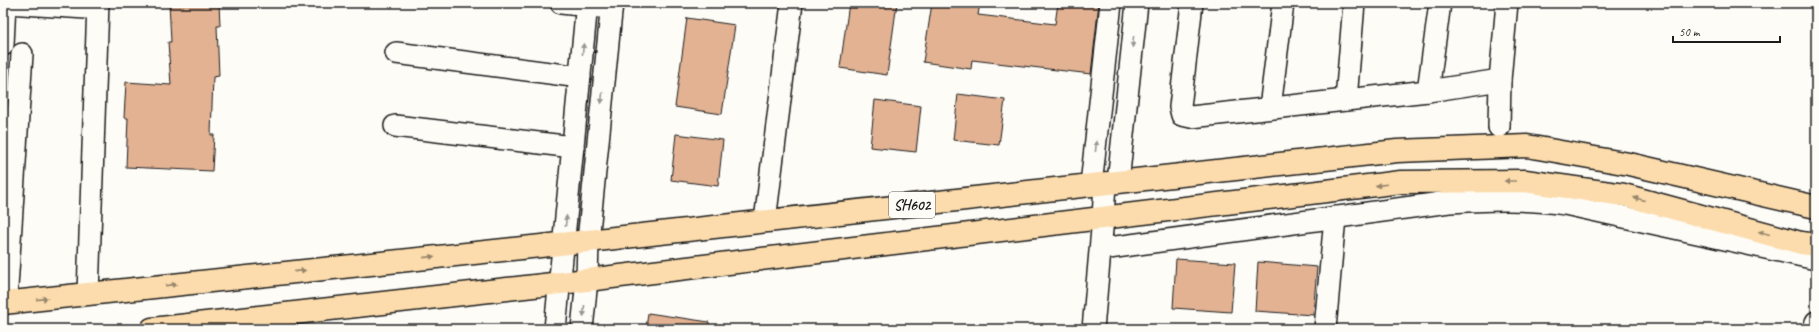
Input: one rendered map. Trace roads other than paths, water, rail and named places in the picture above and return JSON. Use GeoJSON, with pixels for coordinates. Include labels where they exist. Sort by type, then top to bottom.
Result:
{"type":"FeatureCollection","features":[{"type":"Feature","properties":{"kind":"main road","name":"SH602"},"geometry":{"type":"LineString","coordinates":[[5,303],[588,241],[1397,151],[1527,146],[1629,164],[1816,207]]}},
{"type":"Feature","properties":{"kind":"main road","name":"SH602"},"geometry":{"type":"LineString","coordinates":[[152,329],[198,327],[1402,182],[1525,181],[1624,195],[1816,245]]}},
{"type":"Feature","properties":{"kind":"street"},"geometry":{"type":"LineString","coordinates":[[3,45],[6,3],[92,6],[88,294]]}},
{"type":"Feature","properties":{"kind":"street"},"geometry":{"type":"LineString","coordinates":[[561,3],[612,5],[588,241],[587,280],[582,329]]}},
{"type":"Feature","properties":{"kind":"street"},"geometry":{"type":"LineString","coordinates":[[765,221],[792,3]]}},
{"type":"Feature","properties":{"kind":"street"},"geometry":{"type":"LineString","coordinates":[[1093,329],[1104,218],[1111,3]]}},
{"type":"Feature","properties":{"kind":"street"},"geometry":{"type":"LineString","coordinates":[[1105,183],[1137,3]]}},
{"type":"Feature","properties":{"kind":"street"},"geometry":{"type":"LineString","coordinates":[[1192,3],[1180,107],[1182,115],[1192,117],[1428,91],[1500,80]]}},
{"type":"Feature","properties":{"kind":"street"},"geometry":{"type":"LineString","coordinates":[[1270,108],[1283,3]]}},
{"type":"Feature","properties":{"kind":"street"},"geometry":{"type":"LineString","coordinates":[[1346,100],[1354,3]]}},
{"type":"Feature","properties":{"kind":"street"},"geometry":{"type":"LineString","coordinates":[[1428,91],[1440,3]]}},
{"type":"Feature","properties":{"kind":"street"},"geometry":{"type":"LineString","coordinates":[[1500,127],[1500,80],[1507,3]]}},
{"type":"Feature","properties":{"kind":"street"},"geometry":{"type":"LineString","coordinates":[[555,329],[587,4]]}},
{"type":"Feature","properties":{"kind":"street"},"geometry":{"type":"LineString","coordinates":[[396,53],[580,78]]}},
{"type":"Feature","properties":{"kind":"street"},"geometry":{"type":"LineString","coordinates":[[5,303],[22,54]]}},
{"type":"Feature","properties":{"kind":"street"},"geometry":{"type":"LineString","coordinates":[[395,126],[574,147]]}},
{"type":"Feature","properties":{"kind":"street"},"geometry":{"type":"LineString","coordinates":[[1101,249],[1449,202],[1503,199],[1540,200],[1565,204],[1816,259]]}},
{"type":"Feature","properties":{"kind":"street"},"geometry":{"type":"LineString","coordinates":[[1325,329],[1335,218]]}},
{"type":"Feature","properties":{"kind":"street"},"geometry":{"type":"LineString","coordinates":[[1814,329],[1816,322]]}}]}
